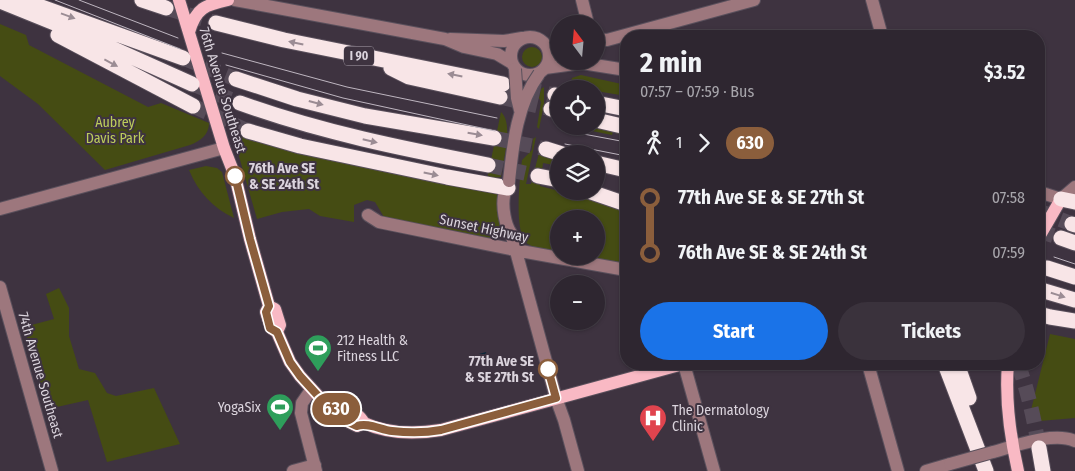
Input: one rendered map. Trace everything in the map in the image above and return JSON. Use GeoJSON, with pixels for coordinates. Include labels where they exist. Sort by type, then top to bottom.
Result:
{"type":"FeatureCollection","features":[{"type":"Feature","properties":{"kind":"highway"},"geometry":{"type":"LineString","coordinates":[[142,0],[172,4]]}},
{"type":"Feature","properties":{"kind":"highway"},"geometry":{"type":"LineString","coordinates":[[0,1],[23,6],[183,58]]}},
{"type":"Feature","properties":{"kind":"highway"},"geometry":{"type":"LineString","coordinates":[[23,6],[66,28],[192,84]]}},
{"type":"Feature","properties":{"kind":"highway"},"geometry":{"type":"LineString","coordinates":[[23,6],[59,36],[193,106]]}},
{"type":"Feature","properties":{"kind":"highway","name":"I 90"},"geometry":{"type":"LineString","coordinates":[[216,23],[374,60],[409,78],[502,91]]}},
{"type":"Feature","properties":{"kind":"highway"},"geometry":{"type":"LineString","coordinates":[[236,79],[297,99],[365,116],[494,138]]}},
{"type":"Feature","properties":{"kind":"highway"},"geometry":{"type":"LineString","coordinates":[[240,103],[348,136],[488,165]]}},
{"type":"Feature","properties":{"kind":"highway"},"geometry":{"type":"LineString","coordinates":[[605,105],[620,108]]}},
{"type":"Feature","properties":{"kind":"highway"},"geometry":{"type":"LineString","coordinates":[[605,122],[620,126]]}},
{"type":"Feature","properties":{"kind":"highway"},"geometry":{"type":"LineString","coordinates":[[248,130],[300,146],[447,178],[508,184]]}},
{"type":"Feature","properties":{"kind":"highway"},"geometry":{"type":"LineString","coordinates":[[546,150],[550,151]]}},
{"type":"Feature","properties":{"kind":"highway"},"geometry":{"type":"LineString","coordinates":[[605,165],[620,169]]}},
{"type":"Feature","properties":{"kind":"highway"},"geometry":{"type":"LineString","coordinates":[[540,176],[550,179]]}},
{"type":"Feature","properties":{"kind":"highway"},"geometry":{"type":"LineString","coordinates":[[605,189],[620,192]]}},
{"type":"Feature","properties":{"kind":"highway"},"geometry":{"type":"LineString","coordinates":[[605,197],[620,202]]}},
{"type":"Feature","properties":{"kind":"highway"},"geometry":{"type":"LineString","coordinates":[[1047,268],[1075,277]]}},
{"type":"Feature","properties":{"kind":"highway"},"geometry":{"type":"LineString","coordinates":[[1045,291],[1075,300]]}},
{"type":"Feature","properties":{"kind":"highway"},"geometry":{"type":"LineString","coordinates":[[1045,317],[1075,321]]}},
{"type":"Feature","properties":{"kind":"highway"},"geometry":{"type":"LineString","coordinates":[[947,370],[986,471]]}},
{"type":"Feature","properties":{"kind":"highway"},"geometry":{"type":"LineString","coordinates":[[960,370],[992,471]]}},
{"type":"Feature","properties":{"kind":"highway"},"geometry":{"type":"LineString","coordinates":[[1039,448],[1043,471]]}},
{"type":"Feature","properties":{"kind":"main road"},"geometry":{"type":"LineString","coordinates":[[189,32],[192,21],[200,10],[228,0]]}},
{"type":"Feature","properties":{"kind":"main road","name":"76th Avenue Southeast"},"geometry":{"type":"LineString","coordinates":[[172,4],[189,32],[224,148],[235,176],[269,306],[275,309],[280,325],[277,332],[290,362],[311,390],[329,405],[341,413],[349,411],[361,416],[364,424],[378,429],[428,432],[661,370]]}},
{"type":"Feature","properties":{"kind":"main road"},"geometry":{"type":"LineString","coordinates":[[1045,230],[1068,201]]}},
{"type":"Feature","properties":{"kind":"main road"},"geometry":{"type":"LineString","coordinates":[[1008,370],[1009,418],[1012,447],[1018,471]]}},
{"type":"Feature","properties":{"kind":"street"},"geometry":{"type":"LineString","coordinates":[[235,0],[445,39],[464,47],[497,54],[526,75],[550,69]]}},
{"type":"Feature","properties":{"kind":"street"},"geometry":{"type":"LineString","coordinates":[[582,0],[586,15]]}},
{"type":"Feature","properties":{"kind":"street"},"geometry":{"type":"LineString","coordinates":[[644,30],[754,0]]}},
{"type":"Feature","properties":{"kind":"street"},"geometry":{"type":"LineString","coordinates":[[872,0],[880,30]]}},
{"type":"Feature","properties":{"kind":"street"},"geometry":{"type":"LineString","coordinates":[[605,40],[620,36]]}},
{"type":"Feature","properties":{"kind":"street"},"geometry":{"type":"LineString","coordinates":[[445,39],[465,38],[504,41],[525,38],[538,39],[550,49]]}},
{"type":"Feature","properties":{"kind":"street"},"geometry":{"type":"LineString","coordinates":[[520,110],[516,98],[512,50],[515,44],[525,38]]}},
{"type":"Feature","properties":{"kind":"street"},"geometry":{"type":"LineString","coordinates":[[547,47],[549,59],[542,71],[532,82],[520,110],[508,184],[513,196],[514,227],[511,233],[578,471]]}},
{"type":"Feature","properties":{"kind":"street"},"geometry":{"type":"LineString","coordinates":[[605,66],[620,69]]}},
{"type":"Feature","properties":{"kind":"street"},"geometry":{"type":"LineString","coordinates":[[0,209],[224,148]]}},
{"type":"Feature","properties":{"kind":"street"},"geometry":{"type":"LineString","coordinates":[[1045,194],[1068,201],[1075,187]]}},
{"type":"Feature","properties":{"kind":"street","name":"Sunset Highway"},"geometry":{"type":"LineString","coordinates":[[368,215],[379,222],[620,269]]}},
{"type":"Feature","properties":{"kind":"street","name":"74th Avenue Southeast"},"geometry":{"type":"LineString","coordinates":[[0,287],[52,471]]}},
{"type":"Feature","properties":{"kind":"street"},"geometry":{"type":"LineString","coordinates":[[686,370],[714,471]]}},
{"type":"Feature","properties":{"kind":"street"},"geometry":{"type":"LineString","coordinates":[[870,370],[898,471]]}},
{"type":"Feature","properties":{"kind":"street"},"geometry":{"type":"LineString","coordinates":[[293,471],[316,468],[301,413],[302,403],[311,390]]}},
{"type":"Feature","properties":{"kind":"street"},"geometry":{"type":"LineString","coordinates":[[926,471],[1050,438],[1060,437],[1075,441]]}},
{"type":"Feature","properties":{"kind":"green space","name":"Aubrey Davis Park"},"geometry":{"type":"Polygon","coordinates":[[[0,24],[26,35],[29,45],[148,107],[161,103],[209,123],[206,134],[190,145],[105,170],[38,104],[0,76],[0,24]]]}},
{"type":"Feature","properties":{"kind":"green space"},"geometry":{"type":"Polygon","coordinates":[[[532,47],[539,50],[542,57],[539,64],[532,67],[525,64],[522,57],[525,50],[532,47]]]}},
{"type":"Feature","properties":{"kind":"green space"},"geometry":{"type":"Polygon","coordinates":[[[581,75],[604,80],[572,80],[572,78],[581,75]]]}},
{"type":"Feature","properties":{"kind":"green space"},"geometry":{"type":"Polygon","coordinates":[[[605,80],[620,84],[620,95],[605,92],[605,80]]]}},
{"type":"Feature","properties":{"kind":"green space"},"geometry":{"type":"Polygon","coordinates":[[[544,87],[544,104],[539,129],[537,127],[541,102],[539,98],[541,89],[544,87]]]}},
{"type":"Feature","properties":{"kind":"green space"},"geometry":{"type":"Polygon","coordinates":[[[501,112],[507,125],[507,133],[501,177],[487,179],[501,112]]]}},
{"type":"Feature","properties":{"kind":"green space"},"geometry":{"type":"Polygon","coordinates":[[[228,127],[497,192],[500,230],[489,238],[384,217],[375,202],[367,200],[354,205],[354,222],[320,216],[309,209],[282,212],[257,219],[238,153],[228,127]]]}},
{"type":"Feature","properties":{"kind":"green space"},"geometry":{"type":"Polygon","coordinates":[[[605,128],[620,131],[620,135],[613,132],[612,135],[605,134],[605,128]]]}},
{"type":"Feature","properties":{"kind":"green space"},"geometry":{"type":"Polygon","coordinates":[[[536,137],[526,184],[531,184],[540,149],[550,154],[550,164],[543,163],[540,186],[550,189],[550,200],[592,200],[620,207],[620,263],[605,260],[605,210],[550,210],[550,251],[535,248],[523,238],[519,218],[520,179],[522,160],[532,150],[533,139],[536,137]]]}},
{"type":"Feature","properties":{"kind":"green space"},"geometry":{"type":"Polygon","coordinates":[[[206,166],[217,168],[222,172],[234,218],[219,209],[207,198],[189,170],[206,166]]]}},
{"type":"Feature","properties":{"kind":"green space"},"geometry":{"type":"Polygon","coordinates":[[[59,288],[69,308],[69,336],[79,369],[95,373],[107,393],[116,396],[154,388],[180,444],[107,462],[88,400],[48,409],[24,327],[54,319],[46,294],[59,288]]]}},
{"type":"Feature","properties":{"kind":"green space"},"geometry":{"type":"Polygon","coordinates":[[[1050,334],[1075,339],[1075,418],[1028,422],[1041,370],[1045,370],[1045,354],[1050,334]]]}},
{"type":"Feature","properties":{"kind":"water"},"geometry":{"type":"Polygon","coordinates":[[[486,352],[488,359],[470,363],[468,357],[486,352]]]}},
{"type":"Feature","properties":{"kind":"tunnel"},"geometry":{"type":"LineString","coordinates":[[166,8],[216,23]]}},
{"type":"Feature","properties":{"kind":"tunnel"},"geometry":{"type":"LineString","coordinates":[[183,58],[236,79]]}},
{"type":"Feature","properties":{"kind":"tunnel"},"geometry":{"type":"LineString","coordinates":[[503,84],[550,94]]}},
{"type":"Feature","properties":{"kind":"tunnel"},"geometry":{"type":"LineString","coordinates":[[195,85],[240,103]]}},
{"type":"Feature","properties":{"kind":"tunnel"},"geometry":{"type":"LineString","coordinates":[[500,97],[550,109]]}},
{"type":"Feature","properties":{"kind":"tunnel"},"geometry":{"type":"LineString","coordinates":[[193,106],[248,131]]}},
{"type":"Feature","properties":{"kind":"tunnel"},"geometry":{"type":"LineString","coordinates":[[494,138],[546,149]]}},
{"type":"Feature","properties":{"kind":"tunnel"},"geometry":{"type":"LineString","coordinates":[[488,165],[538,176]]}},
{"type":"Feature","properties":{"kind":"tunnel"},"geometry":{"type":"LineString","coordinates":[[1045,213],[1072,224]]}},
{"type":"Feature","properties":{"kind":"tunnel"},"geometry":{"type":"LineString","coordinates":[[1045,233],[1061,238]]}},
{"type":"Feature","properties":{"kind":"tunnel"},"geometry":{"type":"LineString","coordinates":[[1020,370],[1039,448]]}},
{"type":"Feature","properties":{"kind":"tram line"},"geometry":{"type":"LineString","coordinates":[[55,0],[180,49]]}},
{"type":"Feature","properties":{"kind":"tram line"},"geometry":{"type":"LineString","coordinates":[[79,0],[178,38]]}},
{"type":"Feature","properties":{"kind":"tram line"},"geometry":{"type":"LineString","coordinates":[[222,53],[347,87],[497,118]]}},
{"type":"Feature","properties":{"kind":"tram line"},"geometry":{"type":"LineString","coordinates":[[226,65],[343,98],[495,131]]}},
{"type":"Feature","properties":{"kind":"tram line"},"geometry":{"type":"LineString","coordinates":[[589,135],[620,141]]}},
{"type":"Feature","properties":{"kind":"tram line"},"geometry":{"type":"LineString","coordinates":[[565,144],[620,155]]}},
{"type":"Feature","properties":{"kind":"tram line"},"geometry":{"type":"LineString","coordinates":[[1054,257],[1075,264]]}},
{"type":"Feature","properties":{"kind":"bus line","name":"630"},"geometry":{"type":"LineString","coordinates":[[235,176],[269,306],[266,312],[270,328],[277,332],[290,362],[311,390],[341,413],[344,420],[357,426],[364,424],[392,431],[428,432],[441,430],[556,398],[548,369]]}},
{"type":"Feature","properties":{"kind":"place","name":"76th Ave SE & SE 24th St"},"geometry":{"type":"Point","coordinates":[235,176]}},
{"type":"Feature","properties":{"kind":"place","name":"77th Ave SE & SE 27th St"},"geometry":{"type":"Point","coordinates":[548,369]}},
{"type":"Feature","properties":{"kind":"place","name":"212 Health & Fitness LLC"},"geometry":{"type":"Point","coordinates":[318,372]}},
{"type":"Feature","properties":{"kind":"place","name":"YogaSix"},"geometry":{"type":"Point","coordinates":[280,431]}},
{"type":"Feature","properties":{"kind":"place","name":"The Dermatology Clinic"},"geometry":{"type":"Point","coordinates":[653,442]}}]}
